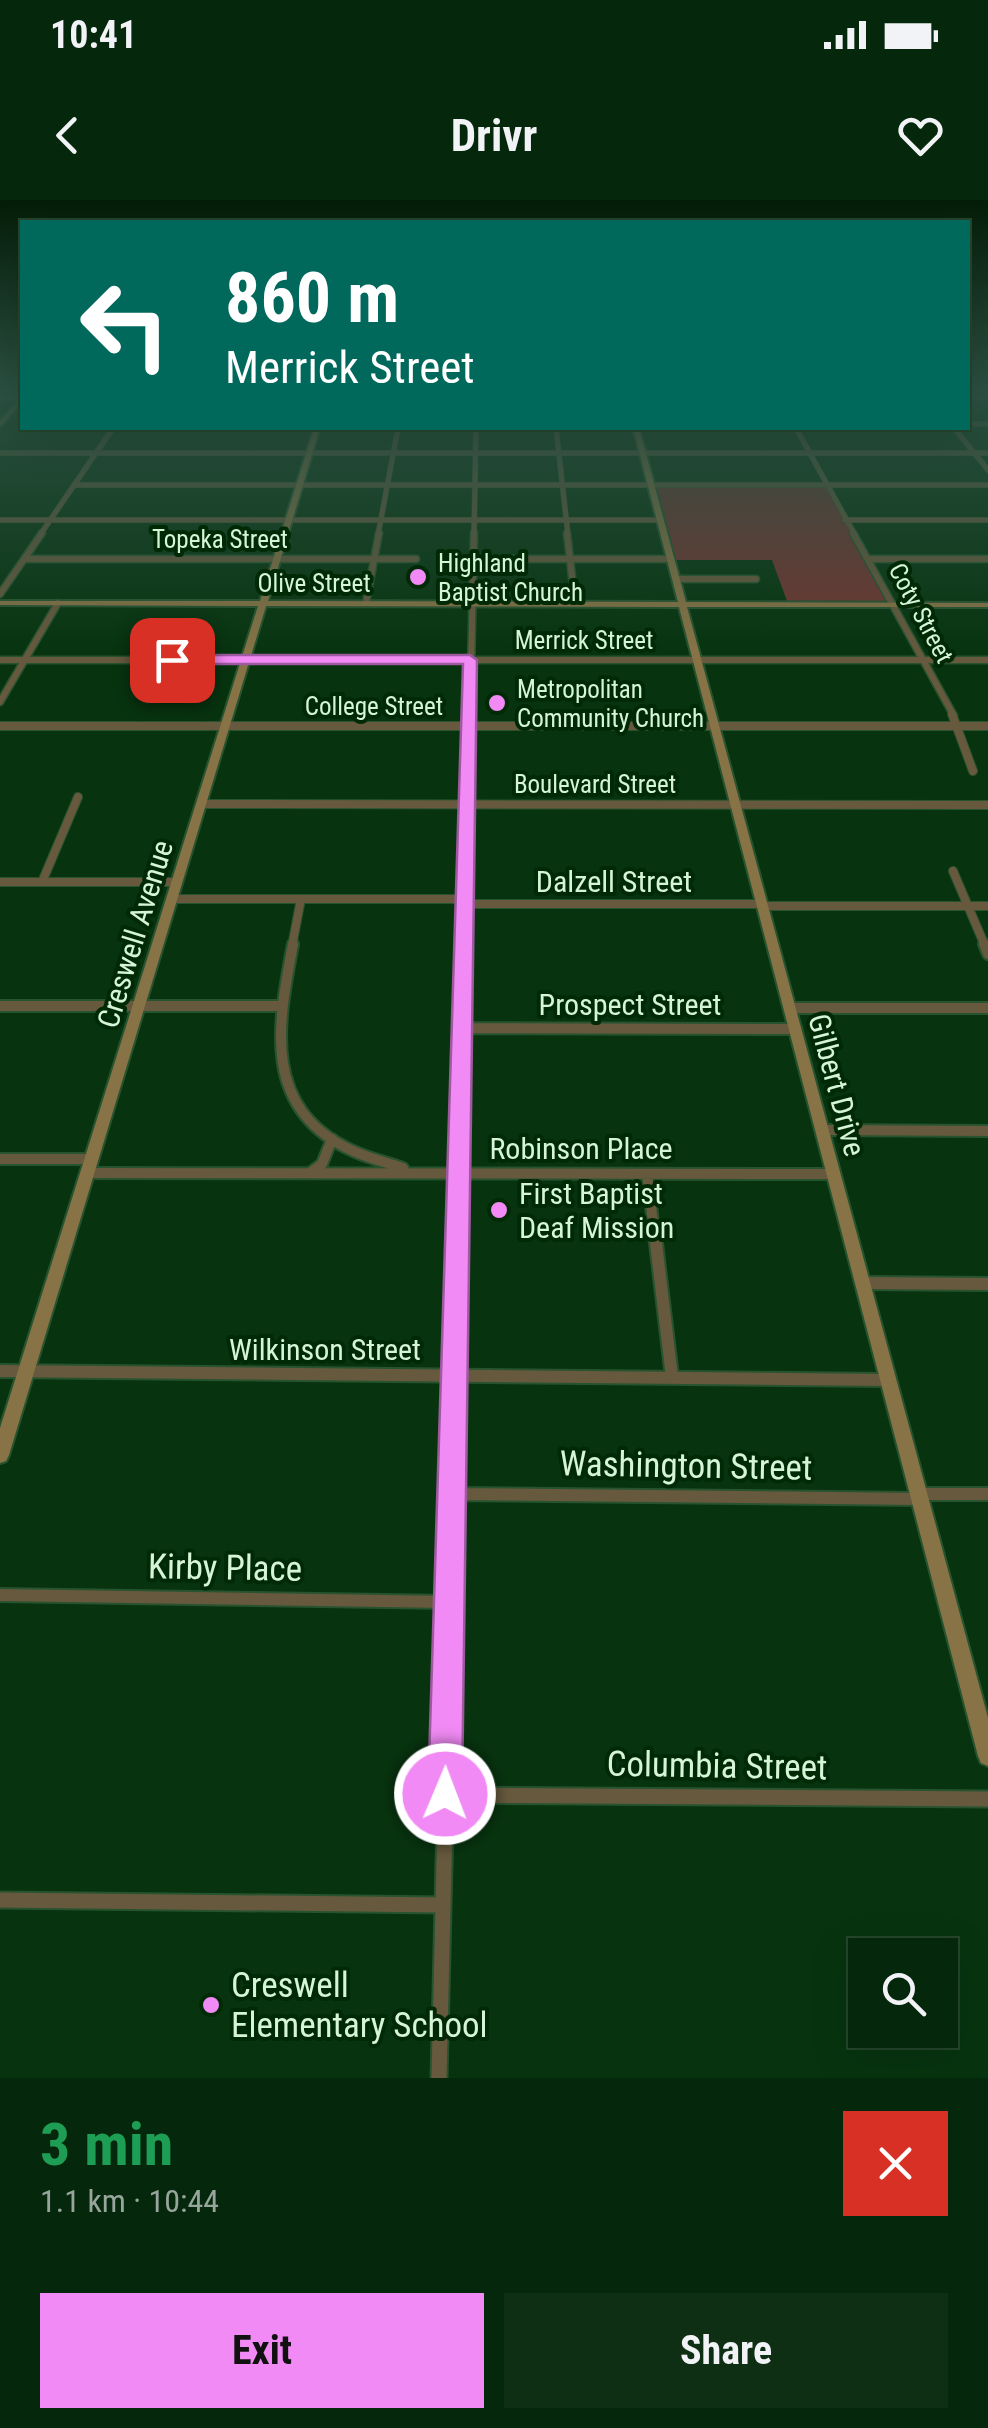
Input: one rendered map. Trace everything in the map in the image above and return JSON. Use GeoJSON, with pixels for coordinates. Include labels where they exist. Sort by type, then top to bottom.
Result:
{"type":"FeatureCollection","features":[{"type":"Feature","properties":{"kind":"street"},"geometry":{"type":"LineString","coordinates":[[0,594],[77,480]]}},
{"type":"Feature","properties":{"kind":"street","name":"Creswell Avenue"},"geometry":{"type":"LineString","coordinates":[[0,1455],[300,480]]}},
{"type":"Feature","properties":{"kind":"street"},"geometry":{"type":"LineString","coordinates":[[366,603],[388,480]]}},
{"type":"Feature","properties":{"kind":"street"},"geometry":{"type":"LineString","coordinates":[[439,2078],[474,480]]}},
{"type":"Feature","properties":{"kind":"street"},"geometry":{"type":"LineString","coordinates":[[562,480],[575,603]]}},
{"type":"Feature","properties":{"kind":"street","name":"Gilbert Drive"},"geometry":{"type":"LineString","coordinates":[[650,480],[988,1756]]}},
{"type":"Feature","properties":{"kind":"street","name":"Coty Street"},"geometry":{"type":"LineString","coordinates":[[824,480],[959,726],[973,771]]}},
{"type":"Feature","properties":{"kind":"street"},"geometry":{"type":"LineString","coordinates":[[74,484],[988,485]]}},
{"type":"Feature","properties":{"kind":"street"},"geometry":{"type":"LineString","coordinates":[[0,520],[661,520]]}},
{"type":"Feature","properties":{"kind":"street"},"geometry":{"type":"LineString","coordinates":[[845,520],[988,520]]}},
{"type":"Feature","properties":{"kind":"street","name":"Topeka Street"},"geometry":{"type":"LineString","coordinates":[[24,559],[416,559]]}},
{"type":"Feature","properties":{"kind":"street"},"geometry":{"type":"LineString","coordinates":[[472,559],[671,559]]}},
{"type":"Feature","properties":{"kind":"street"},"geometry":{"type":"LineString","coordinates":[[870,560],[988,560]]}},
{"type":"Feature","properties":{"kind":"street"},"geometry":{"type":"LineString","coordinates":[[676,579],[756,579]]}},
{"type":"Feature","properties":{"kind":"street","name":"Olive Street"},"geometry":{"type":"LineString","coordinates":[[0,603],[988,605]]}},
{"type":"Feature","properties":{"kind":"street"},"geometry":{"type":"LineString","coordinates":[[0,702],[58,603]]}},
{"type":"Feature","properties":{"kind":"street","name":"Merrick Street"},"geometry":{"type":"LineString","coordinates":[[0,660],[988,660]]}},
{"type":"Feature","properties":{"kind":"street","name":"College Street"},"geometry":{"type":"LineString","coordinates":[[0,726],[988,726]]}},
{"type":"Feature","properties":{"kind":"street"},"geometry":{"type":"LineString","coordinates":[[42,882],[78,797]]}},
{"type":"Feature","properties":{"kind":"street","name":"Boulevard Street"},"geometry":{"type":"LineString","coordinates":[[201,804],[988,804]]}},
{"type":"Feature","properties":{"kind":"street"},"geometry":{"type":"LineString","coordinates":[[953,872],[988,954]]}},
{"type":"Feature","properties":{"kind":"street"},"geometry":{"type":"LineString","coordinates":[[0,882],[177,882]]}},
{"type":"Feature","properties":{"kind":"street","name":"Dalzell Street"},"geometry":{"type":"LineString","coordinates":[[172,899],[988,906]]}},
{"type":"Feature","properties":{"kind":"street"},"geometry":{"type":"LineString","coordinates":[[301,899],[277,1053],[284,1085],[303,1112],[332,1139],[372,1159],[420,1172]]}},
{"type":"Feature","properties":{"kind":"street"},"geometry":{"type":"LineString","coordinates":[[0,1006],[282,1006]]}},
{"type":"Feature","properties":{"kind":"street"},"geometry":{"type":"LineString","coordinates":[[790,1008],[988,1008]]}},
{"type":"Feature","properties":{"kind":"street","name":"Prospect Street"},"geometry":{"type":"LineString","coordinates":[[462,1028],[796,1029]]}},
{"type":"Feature","properties":{"kind":"street"},"geometry":{"type":"LineString","coordinates":[[823,1130],[988,1131]]}},
{"type":"Feature","properties":{"kind":"street"},"geometry":{"type":"LineString","coordinates":[[310,1172],[322,1164],[332,1139]]}},
{"type":"Feature","properties":{"kind":"street"},"geometry":{"type":"LineString","coordinates":[[0,1158],[92,1159]]}},
{"type":"Feature","properties":{"kind":"street","name":"Robinson Place"},"geometry":{"type":"LineString","coordinates":[[87,1172],[834,1174]]}},
{"type":"Feature","properties":{"kind":"street"},"geometry":{"type":"LineString","coordinates":[[647,1174],[672,1377]]}},
{"type":"Feature","properties":{"kind":"street"},"geometry":{"type":"LineString","coordinates":[[863,1283],[988,1284]]}},
{"type":"Feature","properties":{"kind":"street","name":"Wilkinson Street"},"geometry":{"type":"LineString","coordinates":[[0,1371],[889,1380]]}},
{"type":"Feature","properties":{"kind":"street","name":"Washington Street"},"geometry":{"type":"LineString","coordinates":[[452,1494],[988,1494]]}},
{"type":"Feature","properties":{"kind":"street","name":"Kirby Place"},"geometry":{"type":"LineString","coordinates":[[0,1595],[450,1602]]}},
{"type":"Feature","properties":{"kind":"street","name":"Columbia Street"},"geometry":{"type":"LineString","coordinates":[[445,1794],[988,1799]]}},
{"type":"Feature","properties":{"kind":"street"},"geometry":{"type":"LineString","coordinates":[[0,1900],[443,1905]]}},
{"type":"Feature","properties":{"kind":"shaded area"},"geometry":{"type":"Polygon","coordinates":[[[655,485],[826,485],[887,601],[787,601],[772,560],[675,560],[655,485]]]}},
{"type":"Feature","properties":{"kind":"place","name":"Highland Baptist Church"},"geometry":{"type":"Point","coordinates":[418,577]}},
{"type":"Feature","properties":{"kind":"place","name":"Metropolitan Community Church"},"geometry":{"type":"Point","coordinates":[497,703]}},
{"type":"Feature","properties":{"kind":"place","name":"First Baptist Deaf Mission"},"geometry":{"type":"Point","coordinates":[499,1210]}},
{"type":"Feature","properties":{"kind":"place","name":"Creswell Elementary School"},"geometry":{"type":"Point","coordinates":[211,2005]}},
{"type":"Feature","properties":{"kind":"route"},"geometry":{"type":"LineString","coordinates":[[172,660],[470,660],[445,1794]]}}]}
